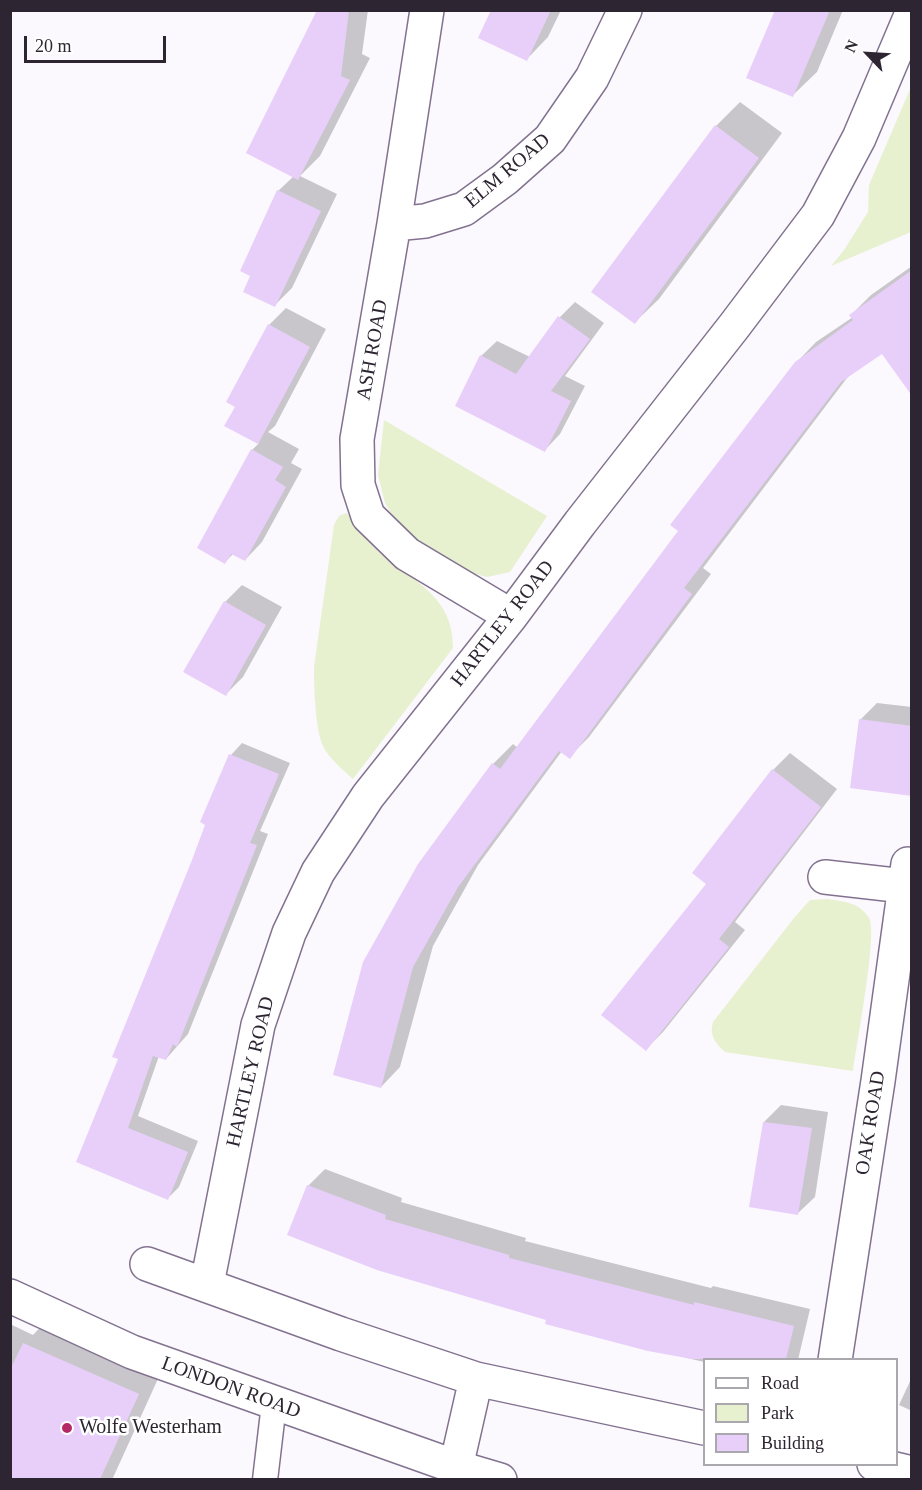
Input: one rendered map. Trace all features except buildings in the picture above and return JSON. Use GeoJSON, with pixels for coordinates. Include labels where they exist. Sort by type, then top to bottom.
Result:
{"type":"FeatureCollection","features":[{"type":"Feature","properties":{"kind":"street","name":"ASH ROAD"},"geometry":{"type":"LineString","coordinates":[[427,10],[394,224],[357,439],[358,485],[368,516],[407,554],[511,616]]}},
{"type":"Feature","properties":{"kind":"street","name":"ELM ROAD"},"geometry":{"type":"LineString","coordinates":[[394,224],[425,221],[464,210],[550,139],[592,78],[625,10]]}},
{"type":"Feature","properties":{"kind":"street","name":"HARTLEY ROAD"},"geometry":{"type":"LineString","coordinates":[[207,1284],[258,1025],[289,933],[318,872],[368,796],[511,616],[818,215],[859,138],[912,13]]}},
{"type":"Feature","properties":{"kind":"street","name":"OAK ROAD"},"geometry":{"type":"LineString","coordinates":[[825,876],[906,875],[878,1081],[835,1358]]}},
{"type":"Feature","properties":{"kind":"street"},"geometry":{"type":"LineString","coordinates":[[147,1264],[476,1379],[703,1428]]}},
{"type":"Feature","properties":{"kind":"street","name":"LONDON ROAD"},"geometry":{"type":"LineString","coordinates":[[10,1296],[132,1353],[456,1467],[500,1479]]}},
{"type":"Feature","properties":{"kind":"street"},"geometry":{"type":"LineString","coordinates":[[456,1467],[476,1379]]}},
{"type":"Feature","properties":{"kind":"street"},"geometry":{"type":"LineString","coordinates":[[882,1466],[912,1473]]}},
{"type":"Feature","properties":{"kind":"lane"},"geometry":{"type":"LineString","coordinates":[[265,1479],[274,1404]]}},
{"type":"Feature","properties":{"kind":"green space"},"geometry":{"type":"Polygon","coordinates":[[[911,87],[911,232],[831,266],[868,212],[869,185],[911,87]]]}},
{"type":"Feature","properties":{"kind":"green space"},"geometry":{"type":"Polygon","coordinates":[[[384,420],[547,516],[510,572],[487,577],[472,573],[422,546],[396,522],[385,503],[378,475],[384,420]]]}},
{"type":"Feature","properties":{"kind":"green space"},"geometry":{"type":"Polygon","coordinates":[[[346,513],[376,549],[429,591],[439,602],[451,630],[453,648],[353,779],[324,748],[317,720],[314,686],[314,667],[334,525],[339,516],[346,513]]]}},
{"type":"Feature","properties":{"kind":"green space"},"geometry":{"type":"Polygon","coordinates":[[[828,899],[851,904],[861,909],[869,918],[871,928],[866,991],[853,1071],[725,1052],[714,1038],[713,1022],[810,900],[828,899]]]}},
{"type":"Feature","properties":{"kind":"place","name":"Wolfe Westerham"},"geometry":{"type":"Point","coordinates":[67,1428]}}]}
